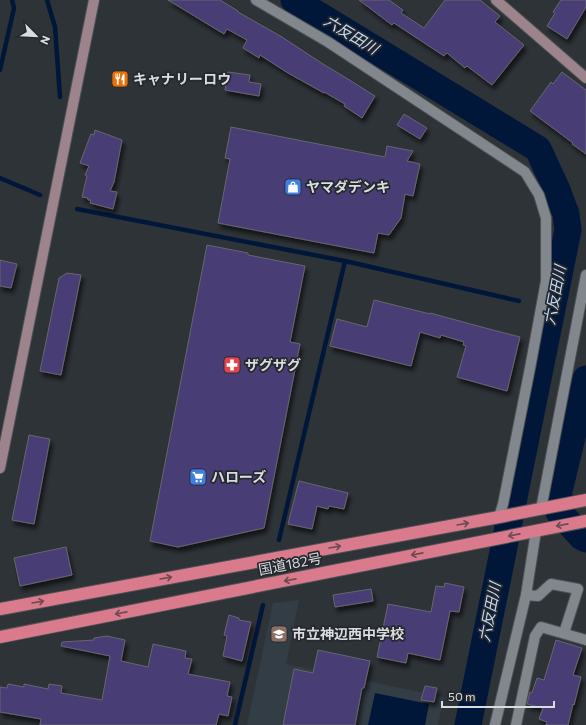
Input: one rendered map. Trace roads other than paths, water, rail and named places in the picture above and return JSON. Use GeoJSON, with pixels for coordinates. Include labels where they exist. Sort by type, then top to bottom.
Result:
{"type":"FeatureCollection","features":[{"type":"Feature","properties":{"kind":"highway","name":"国道182号"},"geometry":{"type":"LineString","coordinates":[[0,609],[502,517],[586,500]]}},
{"type":"Feature","properties":{"kind":"highway","name":"国道182号"},"geometry":{"type":"LineString","coordinates":[[0,637],[585,521]]}},
{"type":"Feature","properties":{"kind":"street"},"geometry":{"type":"LineString","coordinates":[[0,468],[94,0]]}},
{"type":"Feature","properties":{"kind":"street"},"geometry":{"type":"LineString","coordinates":[[256,0],[328,42],[525,172],[539,195],[546,218],[546,281],[503,504],[502,517]]}},
{"type":"Feature","properties":{"kind":"street"},"geometry":{"type":"LineString","coordinates":[[496,0],[586,78]]}},
{"type":"Feature","properties":{"kind":"street"},"geometry":{"type":"LineString","coordinates":[[541,509],[586,275]]}},
{"type":"Feature","properties":{"kind":"street"},"geometry":{"type":"LineString","coordinates":[[495,725],[526,595],[536,531]]}},
{"type":"Feature","properties":{"kind":"street"},"geometry":{"type":"LineString","coordinates":[[526,595],[538,596],[551,584],[578,589],[564,633]]}},
{"type":"Feature","properties":{"kind":"street"},"geometry":{"type":"LineString","coordinates":[[516,725],[535,636],[541,627],[586,640]]}},
{"type":"Feature","properties":{"kind":"water"},"geometry":{"type":"Polygon","coordinates":[[[375,693],[429,704],[425,725],[368,725],[375,693]]]}},
{"type":"Feature","properties":{"kind":"waterway"},"geometry":{"type":"LineString","coordinates":[[0,70],[14,8],[12,0]]}},
{"type":"Feature","properties":{"kind":"waterway"},"geometry":{"type":"LineString","coordinates":[[47,0],[55,27],[60,97]]}},
{"type":"Feature","properties":{"kind":"waterway","name":"六反田川"},"geometry":{"type":"LineString","coordinates":[[294,0],[538,149],[557,190],[566,214],[568,230],[468,725]]}},
{"type":"Feature","properties":{"kind":"waterway"},"geometry":{"type":"LineString","coordinates":[[0,178],[40,195]]}},
{"type":"Feature","properties":{"kind":"waterway"},"geometry":{"type":"LineString","coordinates":[[77,209],[345,261],[279,540]]}},
{"type":"Feature","properties":{"kind":"waterway"},"geometry":{"type":"LineString","coordinates":[[345,261],[519,301]]}},
{"type":"Feature","properties":{"kind":"waterway","name":"六反田川"},"geometry":{"type":"LineString","coordinates":[[586,379],[559,491],[559,512],[582,537],[586,539]]}},
{"type":"Feature","properties":{"kind":"waterway"},"geometry":{"type":"LineString","coordinates":[[235,725],[263,605]]}},
{"type":"Feature","properties":{"kind":"place","name":"キャナリーロウ"},"geometry":{"type":"Point","coordinates":[120,79]}},
{"type":"Feature","properties":{"kind":"place","name":"ヤマダデンキ"},"geometry":{"type":"Point","coordinates":[293,187]}},
{"type":"Feature","properties":{"kind":"place","name":"ザグザグ"},"geometry":{"type":"Point","coordinates":[232,365]}},
{"type":"Feature","properties":{"kind":"place","name":"ハローズ"},"geometry":{"type":"Point","coordinates":[198,477]}},
{"type":"Feature","properties":{"kind":"place","name":"市立神辺西中学校"},"geometry":{"type":"Point","coordinates":[279,634]}}]}
